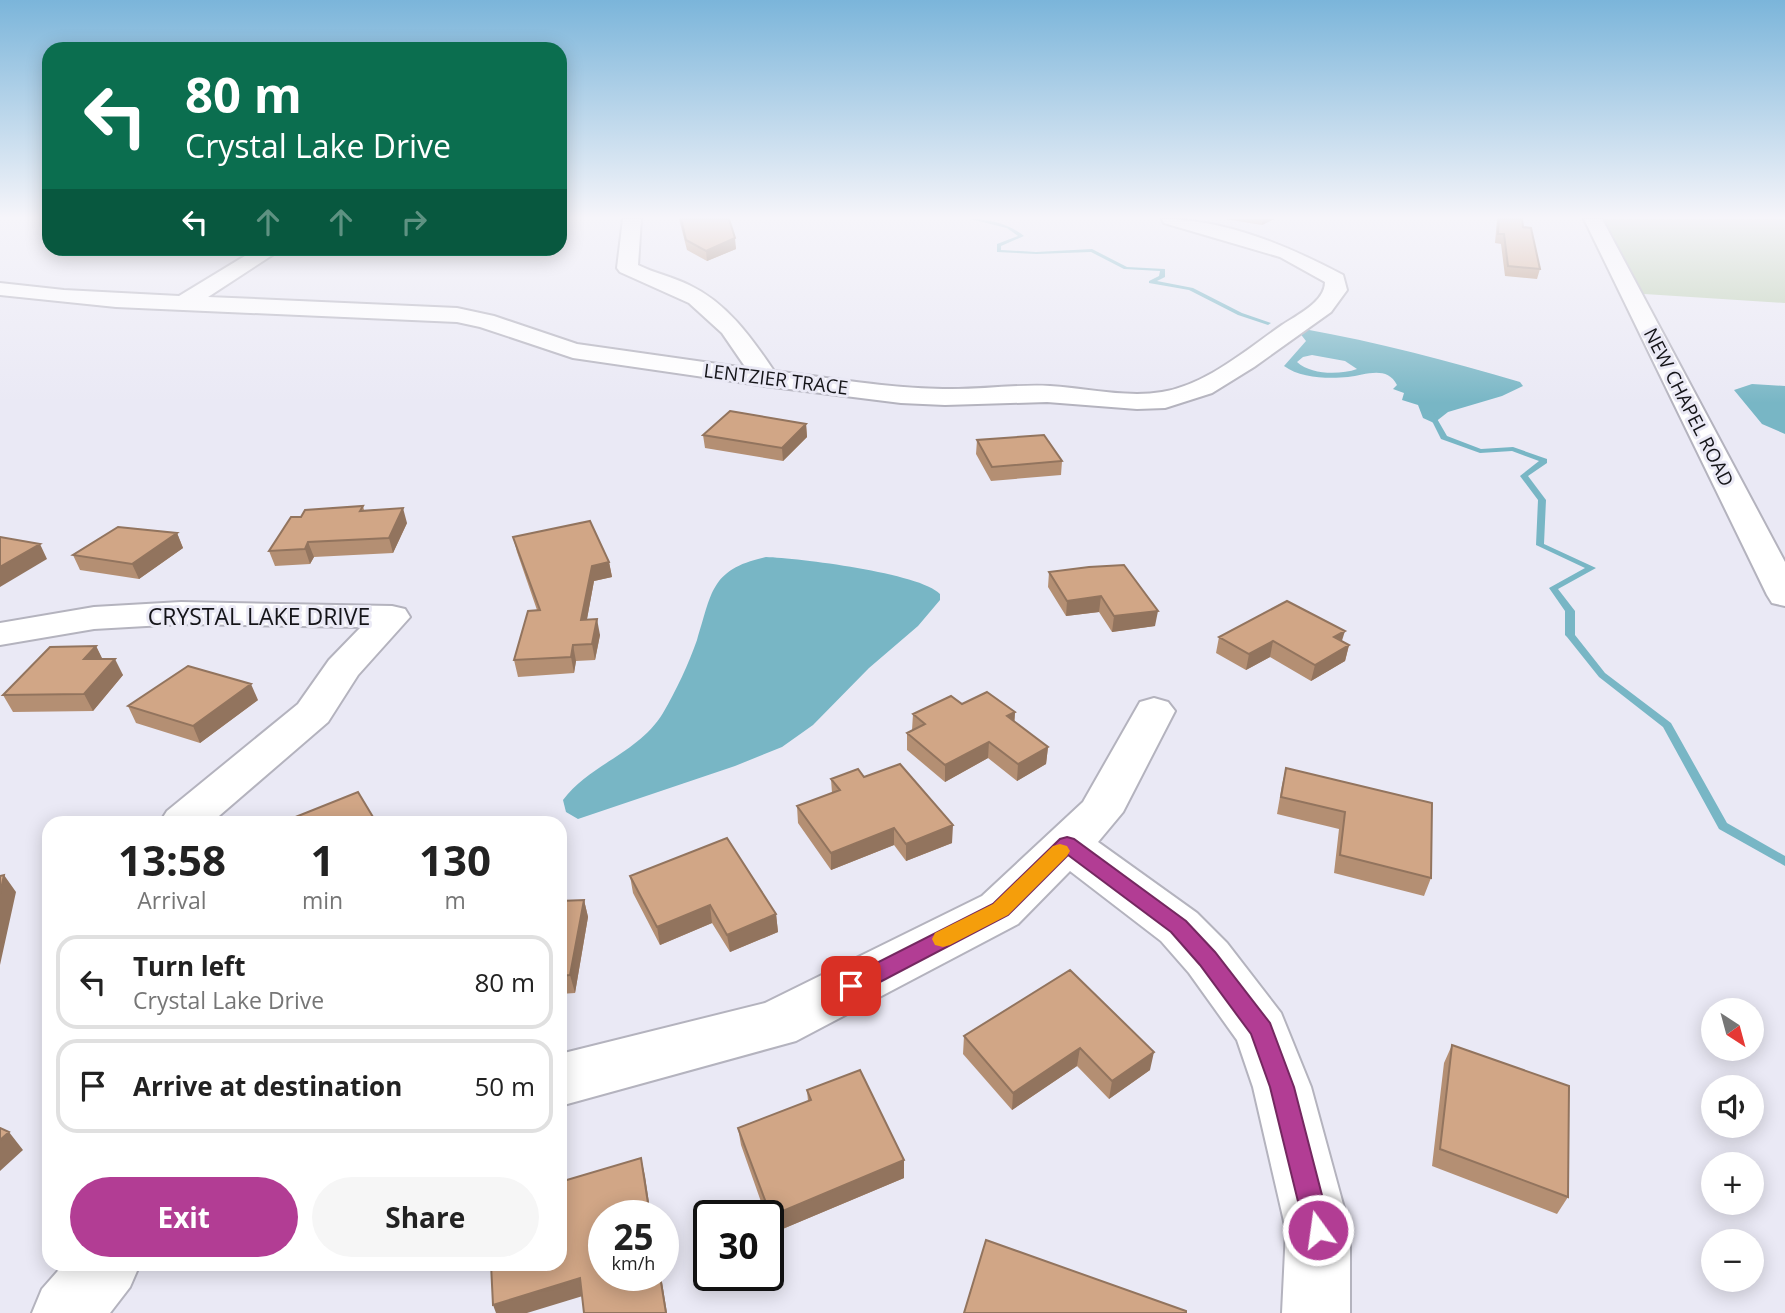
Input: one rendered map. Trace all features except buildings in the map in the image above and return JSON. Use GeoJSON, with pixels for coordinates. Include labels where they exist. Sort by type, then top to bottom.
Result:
{"type":"FeatureCollection","features":[{"type":"Feature","properties":{"kind":"street"},"geometry":{"type":"LineString","coordinates":[[185,302],[220,280]]}},
{"type":"Feature","properties":{"kind":"street"},"geometry":{"type":"LineString","coordinates":[[655,280],[683,290],[727,323],[765,378]]}},
{"type":"Feature","properties":{"kind":"street","name":"LENTZIER TRACE"},"geometry":{"type":"LineString","coordinates":[[0,289],[64,297],[457,315],[486,321],[573,351],[765,378],[910,395],[1047,394],[1137,401],[1165,400],[1203,387],[1245,362],[1323,307],[1336,290],[1336,280]]}},
{"type":"Feature","properties":{"kind":"street","name":"NEW CHAPEL ROAD"},"geometry":{"type":"LineString","coordinates":[[1624,280],[1785,595]]}},
{"type":"Feature","properties":{"kind":"street","name":"CRYSTAL LAKE DRIVE"},"geometry":{"type":"LineString","coordinates":[[0,634],[94,618],[181,613],[392,617],[343,668],[313,713],[190,816]]}},
{"type":"Feature","properties":{"kind":"street"},"geometry":{"type":"LineString","coordinates":[[567,1078],[776,1024],[1000,910],[1100,812],[1154,711]]}},
{"type":"Feature","properties":{"kind":"street"},"geometry":{"type":"LineString","coordinates":[[1067,844],[1179,927],[1208,958],[1261,1030],[1282,1087],[1318,1230],[1315,1313]]}},
{"type":"Feature","properties":{"kind":"street"},"geometry":{"type":"LineString","coordinates":[[66,1313],[101,1271]]}},
{"type":"Feature","properties":{"kind":"green space"},"geometry":{"type":"Polygon","coordinates":[[[1623,280],[1785,280],[1785,303],[1629,293],[1623,280]]]}},
{"type":"Feature","properties":{"kind":"water"},"geometry":{"type":"Polygon","coordinates":[[[1304,329],[1440,359],[1520,382],[1523,386],[1502,396],[1448,412],[1434,423],[1423,418],[1418,405],[1402,400],[1404,393],[1393,389],[1397,385],[1388,375],[1375,373],[1323,378],[1298,373],[1284,366],[1306,341],[1299,332],[1304,329]],[[1312,355],[1297,362],[1326,373],[1357,369],[1345,361],[1312,355]]]}},
{"type":"Feature","properties":{"kind":"water"},"geometry":{"type":"Polygon","coordinates":[[[1752,384],[1785,386],[1785,434],[1762,424],[1734,390],[1752,384]]]}},
{"type":"Feature","properties":{"kind":"water"},"geometry":{"type":"Polygon","coordinates":[[[766,557],[885,573],[928,586],[940,594],[940,600],[918,626],[869,668],[813,725],[782,747],[735,766],[578,819],[566,812],[563,800],[574,788],[628,749],[653,727],[663,713],[690,658],[716,585],[734,568],[766,557]]]}},
{"type":"Feature","properties":{"kind":"waterway"},"geometry":{"type":"LineString","coordinates":[[1155,280],[1151,282],[1191,289],[1240,314],[1268,323]]}},
{"type":"Feature","properties":{"kind":"waterway"},"geometry":{"type":"LineString","coordinates":[[1430,411],[1444,437],[1480,451],[1513,449],[1544,461],[1524,476],[1542,500],[1540,545],[1592,568],[1553,588],[1570,611],[1570,635],[1602,675],[1667,725],[1723,826],[1785,862]]}},
{"type":"Feature","properties":{"kind":"slow traffic"},"geometry":{"type":"LineString","coordinates":[[943,939],[1000,910],[1060,851]]}},
{"type":"Feature","properties":{"kind":"route"},"geometry":{"type":"LineString","coordinates":[[851,986],[1000,910],[1067,844],[1179,927],[1236,993],[1261,1030],[1282,1087],[1318,1230]]}}]}
